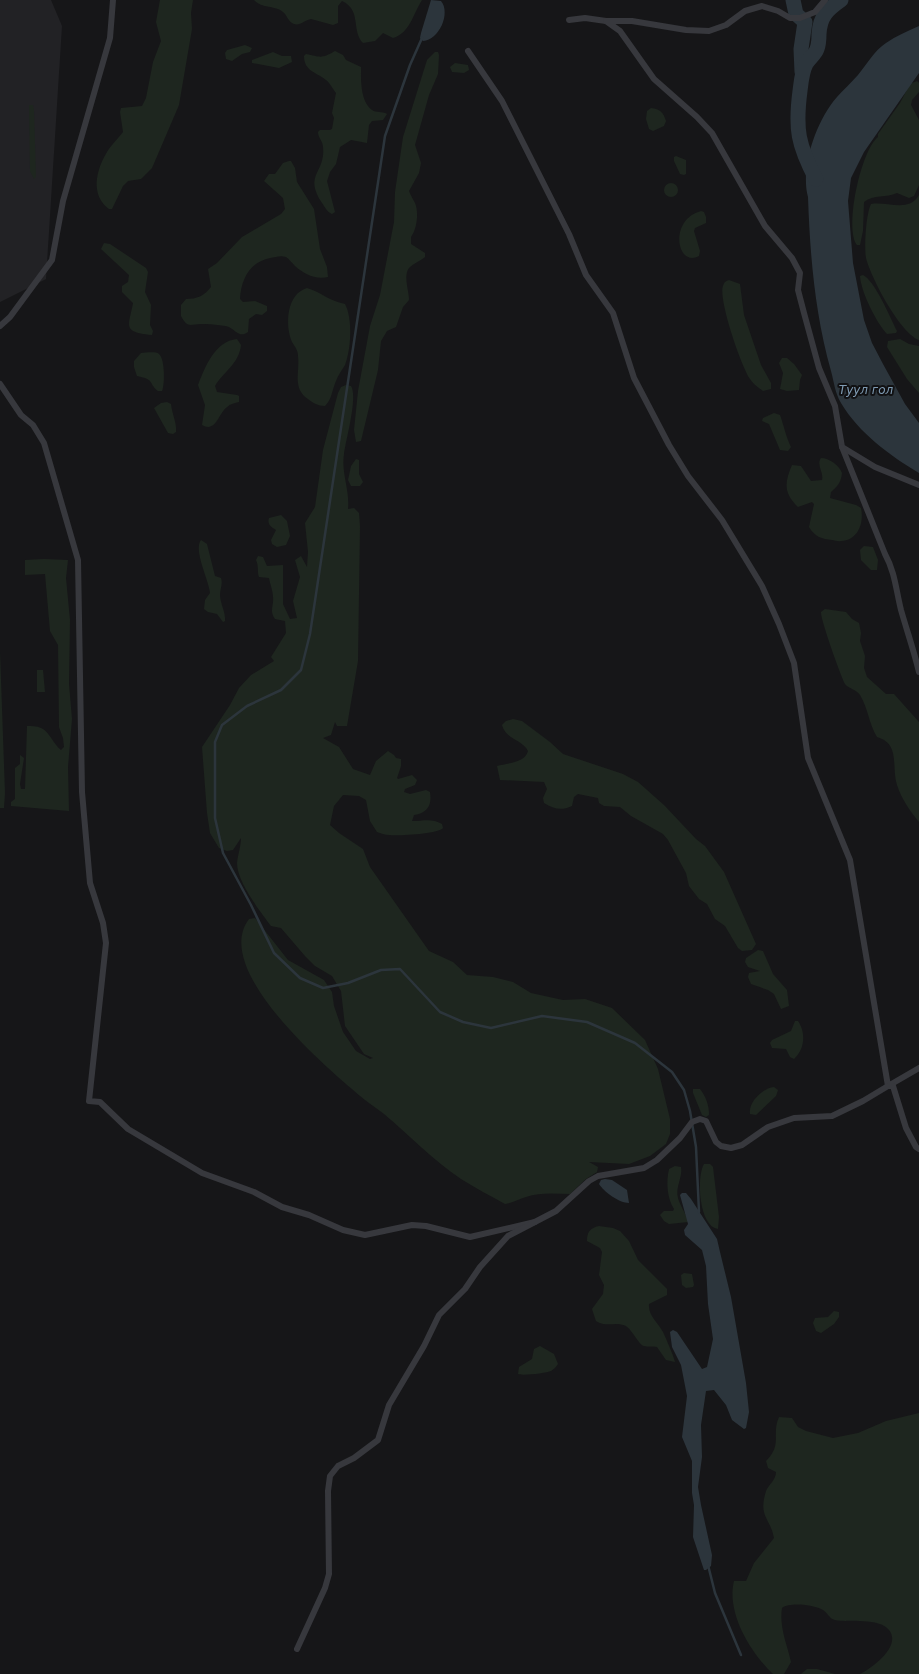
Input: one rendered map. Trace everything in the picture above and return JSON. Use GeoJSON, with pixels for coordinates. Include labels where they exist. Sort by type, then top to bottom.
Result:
{"type":"FeatureCollection","features":[{"type":"Feature","properties":{"kind":"street"},"geometry":{"type":"LineString","coordinates":[[0,326],[10,316],[52,260],[63,202],[110,38],[112,0]]}},
{"type":"Feature","properties":{"kind":"street"},"geometry":{"type":"LineString","coordinates":[[569,20],[585,18],[606,21],[632,21],[686,30],[709,31],[726,25],[745,11],[762,6],[778,11],[790,18],[800,18],[815,12],[825,0]]}},
{"type":"Feature","properties":{"kind":"street"},"geometry":{"type":"LineString","coordinates":[[606,21],[620,31],[654,79],[697,117],[712,133],[765,226],[792,258],[800,273],[798,290],[819,368],[835,406],[842,447],[884,554],[893,569],[901,610],[914,646],[919,672]]}},
{"type":"Feature","properties":{"kind":"street"},"geometry":{"type":"LineString","coordinates":[[468,51],[502,101],[569,234],[586,275],[613,313],[634,378],[669,445],[688,476],[726,527],[762,586],[779,624],[794,663],[808,758],[850,860],[888,1086]]}},
{"type":"Feature","properties":{"kind":"street"},"geometry":{"type":"LineString","coordinates":[[0,384],[21,415],[33,425],[44,443],[78,560],[82,792],[90,883],[103,923],[106,943],[89,1101],[100,1102],[128,1129],[202,1173],[254,1192],[282,1206],[309,1215],[343,1230],[365,1235],[412,1225],[426,1226],[470,1237],[535,1222]]}},
{"type":"Feature","properties":{"kind":"street"},"geometry":{"type":"LineString","coordinates":[[842,447],[875,467],[919,485]]}},
{"type":"Feature","properties":{"kind":"street"},"geometry":{"type":"LineString","coordinates":[[297,1649],[325,1588],[329,1574],[328,1491],[330,1476],[338,1466],[354,1458],[378,1440],[389,1405],[424,1346],[439,1314],[465,1289],[485,1261],[508,1236],[556,1211],[588,1181],[598,1176],[644,1168],[657,1160],[680,1138],[692,1122],[700,1119],[706,1121],[716,1142],[720,1146],[731,1148],[742,1145],[768,1127],[794,1118],[832,1116],[863,1102],[919,1068]]}},
{"type":"Feature","properties":{"kind":"street"},"geometry":{"type":"LineString","coordinates":[[888,1086],[893,1086],[906,1128],[916,1147],[919,1149]]}},
{"type":"Feature","properties":{"kind":"shaded area"},"geometry":{"type":"Polygon","coordinates":[[[0,0],[51,0],[62,26],[46,279],[0,302],[0,0]]]}},
{"type":"Feature","properties":{"kind":"shaded area"},"geometry":{"type":"Polygon","coordinates":[[[160,0],[193,0],[191,13],[192,29],[179,105],[152,168],[141,179],[128,181],[123,186],[112,209],[109,209],[99,197],[97,190],[98,174],[107,152],[123,132],[120,112],[121,108],[142,106],[146,98],[153,62],[161,41],[156,22],[160,0]]]}},
{"type":"Feature","properties":{"kind":"shaded area"},"geometry":{"type":"Polygon","coordinates":[[[254,0],[422,0],[407,27],[399,36],[393,38],[383,33],[375,41],[363,43],[357,33],[352,10],[342,1],[338,6],[338,23],[333,25],[311,19],[294,24],[290,22],[280,10],[261,5],[254,0]]]}},
{"type":"Feature","properties":{"kind":"shaded area"},"geometry":{"type":"Polygon","coordinates":[[[245,45],[252,48],[250,52],[242,54],[232,61],[226,59],[225,53],[227,50],[245,45]]]}},
{"type":"Feature","properties":{"kind":"shaded area"},"geometry":{"type":"Polygon","coordinates":[[[335,51],[343,55],[346,60],[361,67],[362,90],[365,101],[372,110],[387,114],[383,120],[372,121],[369,125],[367,143],[351,140],[340,147],[336,164],[330,172],[327,181],[335,212],[332,214],[326,209],[317,193],[315,179],[323,156],[323,145],[318,132],[320,130],[332,129],[334,118],[332,113],[336,93],[327,81],[308,68],[304,56],[306,54],[324,56],[335,51]]]}},
{"type":"Feature","properties":{"kind":"shaded area"},"geometry":{"type":"Polygon","coordinates":[[[273,52],[282,56],[291,56],[292,62],[279,68],[252,63],[252,60],[273,52]]]}},
{"type":"Feature","properties":{"kind":"shaded area"},"geometry":{"type":"Polygon","coordinates":[[[435,52],[438,52],[439,55],[438,74],[429,95],[415,145],[421,163],[419,173],[409,191],[417,211],[416,225],[411,237],[411,244],[425,253],[425,257],[411,266],[407,271],[406,279],[409,300],[403,307],[396,327],[387,331],[381,341],[378,370],[361,441],[356,442],[354,430],[358,391],[370,326],[380,295],[394,222],[395,192],[403,137],[427,60],[435,52]]]}},
{"type":"Feature","properties":{"kind":"shaded area"},"geometry":{"type":"Polygon","coordinates":[[[455,63],[468,65],[469,70],[464,73],[452,72],[450,67],[455,63]]]}},
{"type":"Feature","properties":{"kind":"shaded area"},"geometry":{"type":"Polygon","coordinates":[[[917,81],[919,83],[919,92],[912,100],[911,105],[919,120],[919,185],[914,196],[909,198],[897,193],[872,198],[864,202],[863,231],[860,245],[857,245],[853,236],[852,223],[853,207],[860,172],[872,145],[878,137],[878,134],[900,103],[910,84],[917,81]]]}},
{"type":"Feature","properties":{"kind":"shaded area"},"geometry":{"type":"Polygon","coordinates":[[[29,105],[33,105],[34,110],[36,177],[34,179],[30,171],[29,105]]]}},
{"type":"Feature","properties":{"kind":"shaded area"},"geometry":{"type":"Polygon","coordinates":[[[651,108],[657,109],[661,112],[666,121],[664,126],[653,131],[649,129],[646,119],[647,111],[651,108]]]}},
{"type":"Feature","properties":{"kind":"shaded area"},"geometry":{"type":"Polygon","coordinates":[[[676,156],[686,160],[686,174],[684,175],[680,174],[674,161],[674,157],[676,156]]]}},
{"type":"Feature","properties":{"kind":"shaded area"},"geometry":{"type":"Polygon","coordinates":[[[291,161],[295,168],[297,182],[314,209],[320,249],[327,267],[328,277],[319,278],[306,274],[284,256],[263,260],[252,267],[242,285],[240,299],[243,302],[255,301],[267,306],[267,311],[262,315],[256,314],[249,319],[248,332],[245,334],[240,334],[229,327],[220,325],[190,325],[186,323],[181,316],[181,305],[186,299],[194,298],[206,293],[211,287],[208,269],[217,263],[242,237],[281,214],[285,209],[283,198],[264,181],[269,174],[275,174],[283,163],[291,161]]]}},
{"type":"Feature","properties":{"kind":"shaded area"},"geometry":{"type":"Polygon","coordinates":[[[671,183],[676,185],[678,190],[676,195],[671,197],[666,195],[664,190],[666,185],[671,183]]]}},
{"type":"Feature","properties":{"kind":"shaded area"},"geometry":{"type":"Polygon","coordinates":[[[919,195],[919,340],[903,327],[887,304],[869,267],[866,258],[865,246],[867,222],[871,204],[910,204],[919,195]]]}},
{"type":"Feature","properties":{"kind":"shaded area"},"geometry":{"type":"Polygon","coordinates":[[[701,211],[704,212],[706,223],[695,228],[694,231],[700,251],[699,256],[691,258],[685,255],[681,249],[679,241],[680,232],[684,224],[691,216],[701,211]]]}},
{"type":"Feature","properties":{"kind":"shaded area"},"geometry":{"type":"Polygon","coordinates":[[[104,243],[110,244],[146,268],[148,272],[145,292],[151,305],[150,325],[153,331],[152,335],[142,334],[131,330],[129,322],[133,303],[122,292],[122,286],[128,282],[129,275],[101,249],[104,243]]]}},
{"type":"Feature","properties":{"kind":"shaded area"},"geometry":{"type":"Polygon","coordinates":[[[863,275],[868,279],[877,292],[897,331],[896,333],[887,334],[874,315],[861,283],[860,276],[863,275]]]}},
{"type":"Feature","properties":{"kind":"shaded area"},"geometry":{"type":"Polygon","coordinates":[[[729,280],[740,284],[744,315],[761,365],[771,383],[771,389],[763,391],[754,384],[741,361],[727,318],[722,293],[725,282],[729,280]]]}},
{"type":"Feature","properties":{"kind":"shaded area"},"geometry":{"type":"Polygon","coordinates":[[[307,288],[334,301],[345,304],[348,310],[350,326],[349,351],[345,365],[325,406],[312,402],[303,395],[300,390],[298,385],[298,354],[292,342],[288,328],[291,304],[300,291],[307,288]]]}},
{"type":"Feature","properties":{"kind":"shaded area"},"geometry":{"type":"Polygon","coordinates":[[[237,339],[241,345],[240,352],[215,386],[217,392],[239,396],[239,402],[228,406],[214,425],[207,427],[202,425],[205,405],[198,385],[204,370],[217,350],[223,344],[237,339]]]}},
{"type":"Feature","properties":{"kind":"shaded area"},"geometry":{"type":"Polygon","coordinates":[[[900,339],[909,344],[919,346],[919,393],[907,379],[887,347],[888,341],[900,339]]]}},
{"type":"Feature","properties":{"kind":"shaded area"},"geometry":{"type":"Polygon","coordinates":[[[141,353],[155,353],[159,354],[161,357],[164,372],[162,391],[158,391],[149,380],[137,376],[134,361],[141,353]]]}},
{"type":"Feature","properties":{"kind":"shaded area"},"geometry":{"type":"Polygon","coordinates":[[[782,358],[787,358],[794,364],[802,375],[799,390],[787,391],[780,389],[783,373],[779,363],[782,358]]]}},
{"type":"Feature","properties":{"kind":"shaded area"},"geometry":{"type":"Polygon","coordinates":[[[346,385],[351,386],[353,391],[353,399],[343,461],[348,495],[348,509],[354,508],[359,513],[360,526],[358,661],[347,726],[337,726],[335,722],[331,735],[323,738],[339,747],[353,769],[370,775],[376,761],[388,751],[396,758],[401,759],[401,766],[397,778],[412,775],[417,780],[415,785],[405,789],[404,792],[410,794],[426,790],[430,792],[430,804],[428,808],[419,814],[414,815],[412,821],[435,821],[442,824],[443,828],[434,832],[409,835],[388,835],[377,832],[370,821],[366,800],[359,796],[343,795],[334,806],[330,825],[363,849],[370,867],[429,951],[453,962],[467,975],[493,977],[513,982],[531,993],[563,1000],[585,999],[612,1008],[645,1040],[658,1069],[670,1119],[670,1134],[666,1144],[650,1156],[629,1164],[589,1162],[598,1167],[597,1172],[586,1179],[570,1194],[537,1194],[505,1204],[461,1179],[441,1164],[327,1067],[279,1018],[259,991],[246,965],[241,940],[249,919],[255,918],[288,960],[324,980],[332,992],[334,1006],[343,1032],[356,1051],[370,1059],[373,1058],[364,1054],[345,1026],[341,991],[332,976],[315,966],[281,928],[271,926],[250,896],[238,871],[237,863],[241,838],[233,850],[227,851],[219,848],[210,833],[202,747],[230,705],[239,688],[251,675],[274,661],[271,657],[286,633],[285,621],[275,619],[273,616],[273,595],[269,578],[259,577],[256,560],[258,556],[263,557],[267,566],[283,565],[283,604],[290,619],[297,618],[293,601],[300,577],[295,560],[301,556],[307,567],[308,552],[305,523],[315,507],[323,450],[338,393],[341,387],[346,385]]]}},
{"type":"Feature","properties":{"kind":"shaded area"},"geometry":{"type":"Polygon","coordinates":[[[167,402],[171,404],[176,425],[176,432],[173,434],[168,433],[154,408],[161,403],[167,402]]]}},
{"type":"Feature","properties":{"kind":"shaded area"},"geometry":{"type":"Polygon","coordinates":[[[774,413],[780,415],[791,447],[788,451],[780,450],[769,424],[762,421],[763,418],[774,413]]]}},
{"type":"Feature","properties":{"kind":"shaded area"},"geometry":{"type":"Polygon","coordinates":[[[821,458],[833,462],[839,467],[842,473],[840,481],[831,492],[830,498],[856,505],[861,508],[862,519],[859,529],[856,534],[847,540],[838,541],[825,539],[816,535],[809,527],[814,504],[812,502],[798,507],[788,493],[787,483],[792,465],[801,466],[811,481],[822,480],[819,463],[821,458]]]}},
{"type":"Feature","properties":{"kind":"shaded area"},"geometry":{"type":"Polygon","coordinates":[[[356,459],[359,460],[359,474],[363,482],[360,486],[351,486],[348,480],[351,466],[356,459]]]}},
{"type":"Feature","properties":{"kind":"shaded area"},"geometry":{"type":"Polygon","coordinates":[[[281,515],[287,521],[290,536],[286,545],[277,547],[272,544],[271,540],[276,530],[270,525],[269,518],[281,515]]]}},
{"type":"Feature","properties":{"kind":"shaded area"},"geometry":{"type":"Polygon","coordinates":[[[201,540],[207,544],[215,576],[221,578],[220,598],[225,618],[225,621],[223,622],[217,614],[208,612],[204,609],[205,600],[210,593],[200,558],[199,545],[201,540]]]}},
{"type":"Feature","properties":{"kind":"shaded area"},"geometry":{"type":"Polygon","coordinates":[[[864,546],[873,547],[878,560],[877,570],[871,570],[861,560],[860,550],[864,546]]]}},
{"type":"Feature","properties":{"kind":"shaded area"},"geometry":{"type":"Polygon","coordinates":[[[25,560],[68,560],[66,578],[70,620],[69,684],[72,719],[68,767],[69,811],[11,806],[11,802],[15,799],[15,768],[20,764],[20,755],[24,758],[20,784],[21,789],[25,789],[27,726],[36,726],[41,728],[47,732],[61,750],[64,747],[63,738],[59,727],[58,645],[50,631],[45,574],[25,575],[25,560]]]}},
{"type":"Feature","properties":{"kind":"shaded area"},"geometry":{"type":"Polygon","coordinates":[[[825,609],[846,612],[852,619],[859,623],[861,633],[860,641],[865,656],[864,668],[867,677],[886,694],[894,694],[919,722],[919,822],[906,804],[897,785],[895,778],[894,757],[889,745],[885,740],[877,737],[860,695],[857,691],[845,684],[824,625],[821,612],[825,609]]]}},
{"type":"Feature","properties":{"kind":"shaded area"},"geometry":{"type":"Polygon","coordinates":[[[0,651],[5,793],[4,808],[0,808],[0,651]]]}},
{"type":"Feature","properties":{"kind":"shaded area"},"geometry":{"type":"Polygon","coordinates":[[[37,670],[43,670],[45,692],[37,692],[37,670]]]}},
{"type":"Feature","properties":{"kind":"shaded area"},"geometry":{"type":"Polygon","coordinates":[[[513,719],[522,721],[563,754],[623,774],[638,782],[664,805],[696,839],[705,846],[724,872],[756,944],[752,950],[742,951],[738,948],[725,926],[715,919],[707,904],[699,899],[689,886],[686,873],[668,840],[663,834],[631,816],[620,807],[604,806],[599,803],[598,798],[578,794],[574,797],[572,806],[558,809],[544,803],[543,798],[547,789],[544,782],[500,780],[497,766],[520,760],[528,751],[522,744],[510,737],[504,730],[502,725],[506,721],[513,719]]]}},
{"type":"Feature","properties":{"kind":"shaded area"},"geometry":{"type":"Polygon","coordinates":[[[758,950],[763,951],[773,974],[787,990],[789,1006],[781,1009],[774,994],[768,990],[751,984],[748,977],[749,973],[760,971],[748,967],[745,962],[746,958],[758,950]]]}},
{"type":"Feature","properties":{"kind":"shaded area"},"geometry":{"type":"Polygon","coordinates":[[[795,1021],[798,1021],[801,1026],[803,1041],[798,1055],[794,1059],[790,1057],[786,1049],[772,1048],[770,1043],[772,1040],[791,1031],[795,1021]]]}},
{"type":"Feature","properties":{"kind":"shaded area"},"geometry":{"type":"Polygon","coordinates":[[[774,1087],[778,1090],[776,1096],[756,1115],[750,1114],[751,1105],[757,1096],[765,1090],[774,1087]]]}},
{"type":"Feature","properties":{"kind":"shaded area"},"geometry":{"type":"Polygon","coordinates":[[[693,1089],[700,1089],[708,1104],[709,1115],[706,1117],[702,1115],[693,1093],[693,1089]]]}},
{"type":"Feature","properties":{"kind":"shaded area"},"geometry":{"type":"Polygon","coordinates":[[[704,1164],[710,1164],[713,1167],[719,1217],[718,1229],[712,1226],[707,1220],[703,1211],[700,1179],[704,1164]]]}},
{"type":"Feature","properties":{"kind":"shaded area"},"geometry":{"type":"Polygon","coordinates":[[[675,1166],[681,1167],[677,1194],[688,1222],[669,1224],[664,1221],[660,1215],[664,1211],[673,1211],[674,1209],[668,1190],[668,1179],[669,1169],[675,1166]]]}},
{"type":"Feature","properties":{"kind":"shaded area"},"geometry":{"type":"Polygon","coordinates":[[[599,1226],[613,1228],[620,1231],[629,1241],[638,1260],[667,1289],[667,1295],[649,1304],[649,1308],[663,1332],[675,1362],[666,1360],[657,1347],[642,1345],[626,1326],[618,1324],[604,1324],[596,1321],[592,1309],[603,1294],[604,1285],[599,1275],[602,1252],[600,1248],[587,1241],[590,1231],[599,1226]]]}},
{"type":"Feature","properties":{"kind":"shaded area"},"geometry":{"type":"Polygon","coordinates":[[[684,1273],[692,1274],[693,1287],[686,1288],[682,1285],[681,1275],[684,1273]]]}},
{"type":"Feature","properties":{"kind":"shaded area"},"geometry":{"type":"Polygon","coordinates":[[[834,1311],[839,1312],[839,1317],[834,1324],[821,1333],[816,1331],[813,1323],[815,1318],[828,1317],[834,1311]]]}},
{"type":"Feature","properties":{"kind":"shaded area"},"geometry":{"type":"Polygon","coordinates":[[[540,1346],[554,1354],[558,1364],[551,1371],[545,1373],[518,1374],[519,1367],[532,1359],[534,1349],[540,1346]]]}},
{"type":"Feature","properties":{"kind":"shaded area"},"geometry":{"type":"Polygon","coordinates":[[[919,1413],[919,1674],[860,1674],[878,1662],[889,1649],[892,1643],[892,1636],[889,1630],[878,1623],[835,1620],[825,1611],[812,1606],[790,1605],[782,1608],[781,1615],[782,1629],[791,1662],[784,1674],[773,1674],[756,1655],[742,1632],[737,1619],[732,1593],[734,1581],[746,1581],[754,1563],[774,1538],[763,1506],[766,1491],[776,1475],[776,1472],[768,1468],[766,1461],[774,1449],[779,1417],[792,1418],[798,1427],[806,1431],[833,1438],[858,1433],[886,1421],[919,1413]]]}},
{"type":"Feature","properties":{"kind":"shaded area"},"geometry":{"type":"Polygon","coordinates":[[[807,1669],[817,1669],[835,1674],[801,1674],[807,1669]]]}},
{"type":"Feature","properties":{"kind":"water"},"geometry":{"type":"Polygon","coordinates":[[[431,0],[441,1],[445,12],[444,19],[442,25],[434,36],[423,41],[420,38],[431,0]]]}},
{"type":"Feature","properties":{"kind":"water","name":"Туул гол"},"geometry":{"type":"Polygon","coordinates":[[[919,26],[919,73],[864,152],[851,178],[848,201],[853,263],[864,320],[872,343],[883,364],[905,404],[919,423],[919,473],[886,451],[866,434],[848,414],[837,395],[821,328],[814,285],[806,173],[808,159],[816,132],[829,107],[882,46],[890,40],[919,26]]]}},
{"type":"Feature","properties":{"kind":"water"},"geometry":{"type":"Polygon","coordinates":[[[601,1180],[612,1180],[627,1190],[629,1203],[616,1199],[604,1190],[599,1184],[601,1180]]]}},
{"type":"Feature","properties":{"kind":"water"},"geometry":{"type":"Polygon","coordinates":[[[682,1193],[686,1193],[691,1199],[717,1239],[731,1297],[746,1383],[749,1412],[746,1428],[744,1429],[732,1420],[726,1405],[714,1390],[706,1391],[701,1425],[702,1457],[698,1487],[712,1555],[711,1566],[706,1570],[704,1570],[693,1537],[694,1505],[692,1493],[692,1461],[682,1437],[687,1396],[681,1365],[672,1347],[670,1332],[673,1330],[677,1332],[702,1369],[707,1367],[713,1339],[708,1304],[706,1266],[702,1250],[685,1235],[684,1230],[688,1224],[680,1195],[682,1193]]]}},
{"type":"Feature","properties":{"kind":"waterway"},"geometry":{"type":"LineString","coordinates":[[793,0],[796,14],[805,22],[801,49],[802,72]]}},
{"type":"Feature","properties":{"kind":"waterway"},"geometry":{"type":"LineString","coordinates":[[816,179],[805,156],[799,136],[798,116],[801,81],[806,64],[818,47],[821,22],[828,10],[841,0]]}},
{"type":"Feature","properties":{"kind":"waterway"},"geometry":{"type":"LineString","coordinates":[[422,38],[410,65],[385,136],[310,634],[301,670],[281,690],[247,706],[222,725],[215,742],[215,818],[223,853],[251,905],[274,953],[300,978],[323,988],[348,983],[381,970],[400,969],[440,1012],[463,1022],[491,1028],[542,1016],[587,1022],[635,1043],[672,1072],[684,1090],[690,1111],[696,1147],[699,1212]]}},
{"type":"Feature","properties":{"kind":"waterway"},"geometry":{"type":"LineString","coordinates":[[708,1565],[715,1593],[741,1655]]}}]}
